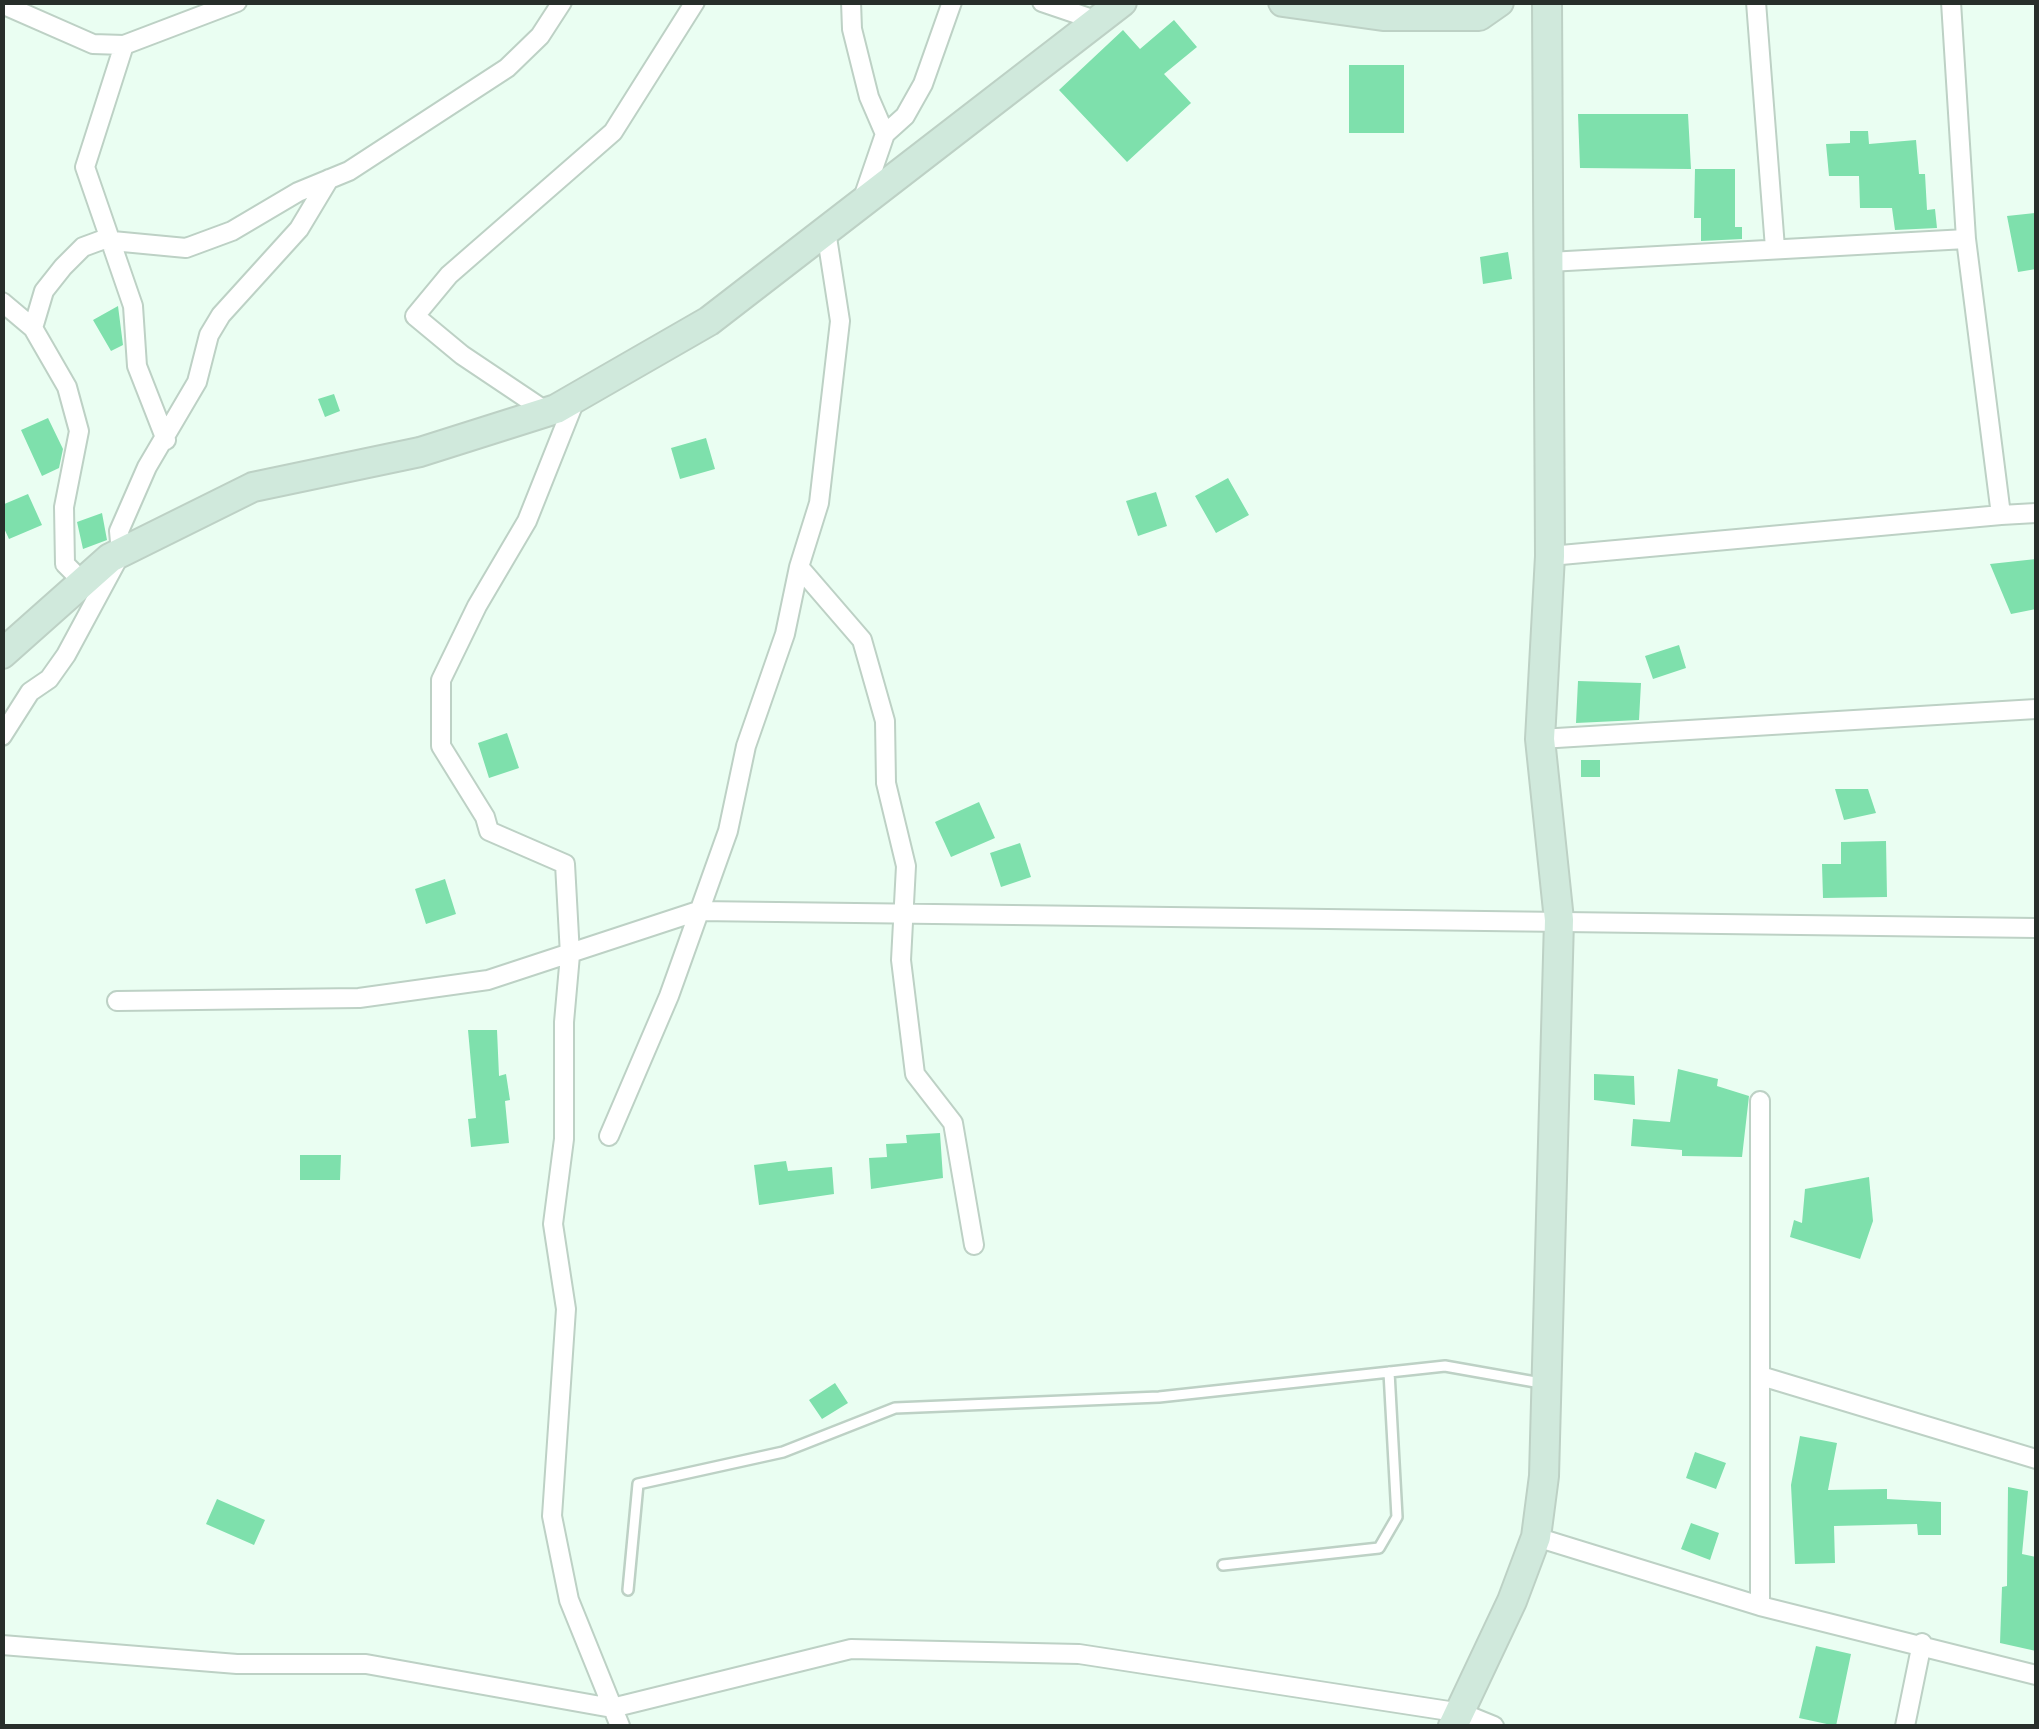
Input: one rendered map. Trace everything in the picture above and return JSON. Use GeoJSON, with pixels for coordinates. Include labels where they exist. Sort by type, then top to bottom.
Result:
{"type":"FeatureCollection","features":[{"type":"Feature","properties":{"kind":"street"},"geometry":{"type":"LineString","coordinates":[[2,4],[93,44],[124,46],[237,2]]}},
{"type":"Feature","properties":{"kind":"street"},"geometry":{"type":"LineString","coordinates":[[33,328],[44,291],[82,247],[109,240],[186,248],[232,231],[298,192],[349,171],[507,68],[540,36],[562,2]]}},
{"type":"Feature","properties":{"kind":"street"},"geometry":{"type":"LineString","coordinates":[[547,412],[462,356],[416,316],[448,275],[613,132],[695,2]]}},
{"type":"Feature","properties":{"kind":"street"},"geometry":{"type":"LineString","coordinates":[[851,2],[852,29],[868,97],[885,134]]}},
{"type":"Feature","properties":{"kind":"street"},"geometry":{"type":"LineString","coordinates":[[861,204],[885,134],[905,116],[923,84],[952,2]]}},
{"type":"Feature","properties":{"kind":"street"},"geometry":{"type":"LineString","coordinates":[[1042,2],[1098,21]]}},
{"type":"Feature","properties":{"kind":"street"},"geometry":{"type":"LineString","coordinates":[[2,654],[121,553],[253,487],[420,452],[547,412],[710,321],[1122,2]]}},
{"type":"Feature","properties":{"kind":"street"},"geometry":{"type":"LineString","coordinates":[[1283,2],[1383,16],[1479,16],[1499,2]]}},
{"type":"Feature","properties":{"kind":"street"},"geometry":{"type":"LineString","coordinates":[[1457,1720],[1536,1538],[1544,1476],[1543,1384],[1559,920],[1540,740],[1550,556],[1548,2]]}},
{"type":"Feature","properties":{"kind":"street"},"geometry":{"type":"LineString","coordinates":[[1756,2],[1776,248]]}},
{"type":"Feature","properties":{"kind":"street"},"geometry":{"type":"LineString","coordinates":[[1951,2],[1966,239],[2001,516]]}},
{"type":"Feature","properties":{"kind":"street"},"geometry":{"type":"LineString","coordinates":[[124,46],[84,167],[133,306],[137,366],[166,440]]}},
{"type":"Feature","properties":{"kind":"street"},"geometry":{"type":"LineString","coordinates":[[2,736],[30,692],[49,680],[66,655],[121,553],[119,531],[147,467],[198,382],[209,335],[221,314],[300,228],[329,179]]}},
{"type":"Feature","properties":{"kind":"street"},"geometry":{"type":"LineString","coordinates":[[609,1136],[669,996],[728,831],[746,746],[785,634],[799,567],[819,504],[840,321],[826,231]]}},
{"type":"Feature","properties":{"kind":"street"},"geometry":{"type":"LineString","coordinates":[[1548,262],[1966,239]]}},
{"type":"Feature","properties":{"kind":"street"},"geometry":{"type":"LineString","coordinates":[[2,302],[33,328],[67,387],[79,431],[64,506],[65,564],[83,582]]}},
{"type":"Feature","properties":{"kind":"street"},"geometry":{"type":"LineString","coordinates":[[576,398],[527,521],[477,606],[441,680],[441,746],[486,817],[489,830],[564,864],[570,955],[564,1022],[564,1139],[553,1224],[566,1309],[552,1516],[569,1600],[620,1726]]}},
{"type":"Feature","properties":{"kind":"street"},"geometry":{"type":"LineString","coordinates":[[1550,556],[2036,513]]}},
{"type":"Feature","properties":{"kind":"street"},"geometry":{"type":"LineString","coordinates":[[799,567],[862,640],[885,721],[886,783],[906,866],[901,960],[915,1074],[952,1123],[974,1245]]}},
{"type":"Feature","properties":{"kind":"street"},"geometry":{"type":"LineString","coordinates":[[1540,740],[2036,710]]}},
{"type":"Feature","properties":{"kind":"street"},"geometry":{"type":"LineString","coordinates":[[118,1001],[359,998],[488,980],[698,911],[904,917],[1559,920],[2036,928]]}},
{"type":"Feature","properties":{"kind":"street"},"geometry":{"type":"LineString","coordinates":[[1760,1101],[1760,1606]]}},
{"type":"Feature","properties":{"kind":"street"},"geometry":{"type":"LineString","coordinates":[[1761,1376],[2036,1459]]}},
{"type":"Feature","properties":{"kind":"street"},"geometry":{"type":"LineString","coordinates":[[1536,1538],[1760,1606],[2036,1674]]}},
{"type":"Feature","properties":{"kind":"street"},"geometry":{"type":"LineString","coordinates":[[1905,1726],[1922,1643]]}},
{"type":"Feature","properties":{"kind":"street"},"geometry":{"type":"LineString","coordinates":[[2,1646],[237,1664],[366,1664],[612,1708],[850,1649],[1080,1654],[1494,1726]]}},
{"type":"Feature","properties":{"kind":"lane"},"geometry":{"type":"LineString","coordinates":[[628,1590],[638,1484],[783,1452],[896,1408],[1158,1397],[1445,1366],[1543,1384]]}},
{"type":"Feature","properties":{"kind":"lane"},"geometry":{"type":"LineString","coordinates":[[1223,1566],[1379,1548],[1397,1517],[1390,1372]]}},
{"type":"Feature","properties":{"kind":"building"},"geometry":{"type":"Polygon","coordinates":[[[1174,20],[1197,47],[1164,74],[1191,103],[1127,162],[1059,90],[1123,30],[1140,49],[1174,20]]]}},
{"type":"Feature","properties":{"kind":"building"},"geometry":{"type":"Polygon","coordinates":[[[1349,65],[1404,65],[1404,133],[1349,133],[1349,65]]]}},
{"type":"Feature","properties":{"kind":"building"},"geometry":{"type":"Polygon","coordinates":[[[1578,114],[1688,114],[1691,169],[1580,168],[1578,114]]]}},
{"type":"Feature","properties":{"kind":"building"},"geometry":{"type":"Polygon","coordinates":[[[1850,131],[1868,131],[1869,144],[1916,140],[1919,174],[1925,174],[1927,210],[1935,209],[1937,228],[1895,230],[1892,208],[1860,208],[1859,176],[1829,176],[1826,144],[1850,143],[1850,131]]]}},
{"type":"Feature","properties":{"kind":"building"},"geometry":{"type":"Polygon","coordinates":[[[1695,169],[1735,169],[1735,227],[1742,227],[1742,239],[1701,241],[1701,218],[1694,218],[1695,169]]]}},
{"type":"Feature","properties":{"kind":"building"},"geometry":{"type":"Polygon","coordinates":[[[2035,213],[2036,269],[2018,272],[2007,216],[2035,213]]]}},
{"type":"Feature","properties":{"kind":"building"},"geometry":{"type":"Polygon","coordinates":[[[1508,252],[1512,279],[1483,284],[1480,257],[1508,252]]]}},
{"type":"Feature","properties":{"kind":"building"},"geometry":{"type":"Polygon","coordinates":[[[118,306],[123,345],[111,351],[93,320],[118,306]]]}},
{"type":"Feature","properties":{"kind":"building"},"geometry":{"type":"Polygon","coordinates":[[[334,394],[340,411],[325,417],[318,399],[334,394]]]}},
{"type":"Feature","properties":{"kind":"building"},"geometry":{"type":"Polygon","coordinates":[[[48,418],[63,449],[59,468],[42,476],[21,430],[48,418]]]}},
{"type":"Feature","properties":{"kind":"building"},"geometry":{"type":"Polygon","coordinates":[[[706,438],[715,469],[680,479],[671,448],[706,438]]]}},
{"type":"Feature","properties":{"kind":"building"},"geometry":{"type":"Polygon","coordinates":[[[1228,478],[1249,515],[1216,533],[1195,496],[1228,478]]]}},
{"type":"Feature","properties":{"kind":"building"},"geometry":{"type":"Polygon","coordinates":[[[1156,492],[1167,526],[1138,536],[1126,501],[1156,492]]]}},
{"type":"Feature","properties":{"kind":"building"},"geometry":{"type":"Polygon","coordinates":[[[28,494],[42,525],[9,539],[2,524],[2,505],[28,494]]]}},
{"type":"Feature","properties":{"kind":"building"},"geometry":{"type":"Polygon","coordinates":[[[102,513],[107,540],[83,549],[77,522],[102,513]]]}},
{"type":"Feature","properties":{"kind":"building"},"geometry":{"type":"Polygon","coordinates":[[[2036,559],[2036,609],[2011,614],[1990,564],[2036,559]]]}},
{"type":"Feature","properties":{"kind":"building"},"geometry":{"type":"Polygon","coordinates":[[[1679,645],[1686,668],[1653,679],[1645,656],[1679,645]]]}},
{"type":"Feature","properties":{"kind":"building"},"geometry":{"type":"Polygon","coordinates":[[[1578,681],[1641,683],[1639,720],[1576,723],[1578,681]]]}},
{"type":"Feature","properties":{"kind":"building"},"geometry":{"type":"Polygon","coordinates":[[[507,733],[519,768],[489,778],[478,743],[507,733]]]}},
{"type":"Feature","properties":{"kind":"building"},"geometry":{"type":"Polygon","coordinates":[[[1581,760],[1600,760],[1600,777],[1581,777],[1581,760]]]}},
{"type":"Feature","properties":{"kind":"building"},"geometry":{"type":"Polygon","coordinates":[[[1835,789],[1868,789],[1876,813],[1844,820],[1835,789]]]}},
{"type":"Feature","properties":{"kind":"building"},"geometry":{"type":"Polygon","coordinates":[[[979,802],[995,838],[951,857],[935,822],[979,802]]]}},
{"type":"Feature","properties":{"kind":"building"},"geometry":{"type":"Polygon","coordinates":[[[1886,841],[1887,897],[1823,898],[1822,864],[1841,864],[1841,842],[1886,841]]]}},
{"type":"Feature","properties":{"kind":"building"},"geometry":{"type":"Polygon","coordinates":[[[1020,843],[1031,877],[1001,887],[990,853],[1020,843]]]}},
{"type":"Feature","properties":{"kind":"building"},"geometry":{"type":"Polygon","coordinates":[[[445,879],[456,914],[426,924],[415,889],[445,879]]]}},
{"type":"Feature","properties":{"kind":"building"},"geometry":{"type":"Polygon","coordinates":[[[468,1030],[497,1030],[499,1076],[506,1074],[510,1100],[505,1101],[509,1143],[471,1147],[468,1119],[476,1118],[468,1030]]]}},
{"type":"Feature","properties":{"kind":"building"},"geometry":{"type":"Polygon","coordinates":[[[1678,1069],[1718,1079],[1717,1086],[1749,1096],[1742,1157],[1682,1156],[1682,1150],[1631,1146],[1633,1119],[1670,1122],[1678,1069]]]}},
{"type":"Feature","properties":{"kind":"building"},"geometry":{"type":"Polygon","coordinates":[[[1594,1074],[1634,1076],[1635,1105],[1594,1100],[1594,1074]]]}},
{"type":"Feature","properties":{"kind":"building"},"geometry":{"type":"Polygon","coordinates":[[[940,1133],[943,1178],[871,1189],[869,1158],[887,1157],[886,1144],[907,1143],[906,1135],[940,1133]]]}},
{"type":"Feature","properties":{"kind":"building"},"geometry":{"type":"Polygon","coordinates":[[[300,1155],[341,1155],[340,1180],[300,1180],[300,1155]]]}},
{"type":"Feature","properties":{"kind":"building"},"geometry":{"type":"Polygon","coordinates":[[[786,1161],[788,1171],[832,1167],[834,1194],[759,1205],[754,1165],[786,1161]]]}},
{"type":"Feature","properties":{"kind":"building"},"geometry":{"type":"Polygon","coordinates":[[[1869,1177],[1873,1221],[1860,1259],[1790,1237],[1794,1220],[1802,1223],[1805,1189],[1869,1177]]]}},
{"type":"Feature","properties":{"kind":"building"},"geometry":{"type":"Polygon","coordinates":[[[835,1383],[848,1403],[822,1419],[809,1400],[835,1383]]]}},
{"type":"Feature","properties":{"kind":"building"},"geometry":{"type":"Polygon","coordinates":[[[1800,1436],[1837,1443],[1828,1490],[1887,1489],[1887,1499],[1941,1502],[1941,1535],[1918,1535],[1917,1524],[1834,1526],[1835,1563],[1795,1564],[1791,1485],[1800,1436]]]}},
{"type":"Feature","properties":{"kind":"building"},"geometry":{"type":"Polygon","coordinates":[[[1695,1452],[1726,1463],[1716,1489],[1686,1478],[1695,1452]]]}},
{"type":"Feature","properties":{"kind":"building"},"geometry":{"type":"Polygon","coordinates":[[[2008,1487],[2028,1491],[2022,1554],[2036,1557],[2036,1651],[2000,1643],[2002,1587],[2007,1586],[2008,1487]]]}},
{"type":"Feature","properties":{"kind":"building"},"geometry":{"type":"Polygon","coordinates":[[[217,1499],[265,1520],[254,1545],[206,1524],[217,1499]]]}},
{"type":"Feature","properties":{"kind":"building"},"geometry":{"type":"Polygon","coordinates":[[[1691,1523],[1719,1533],[1710,1560],[1681,1549],[1691,1523]]]}},
{"type":"Feature","properties":{"kind":"building"},"geometry":{"type":"Polygon","coordinates":[[[1816,1646],[1851,1654],[1836,1726],[1799,1718],[1816,1646]]]}}]}
